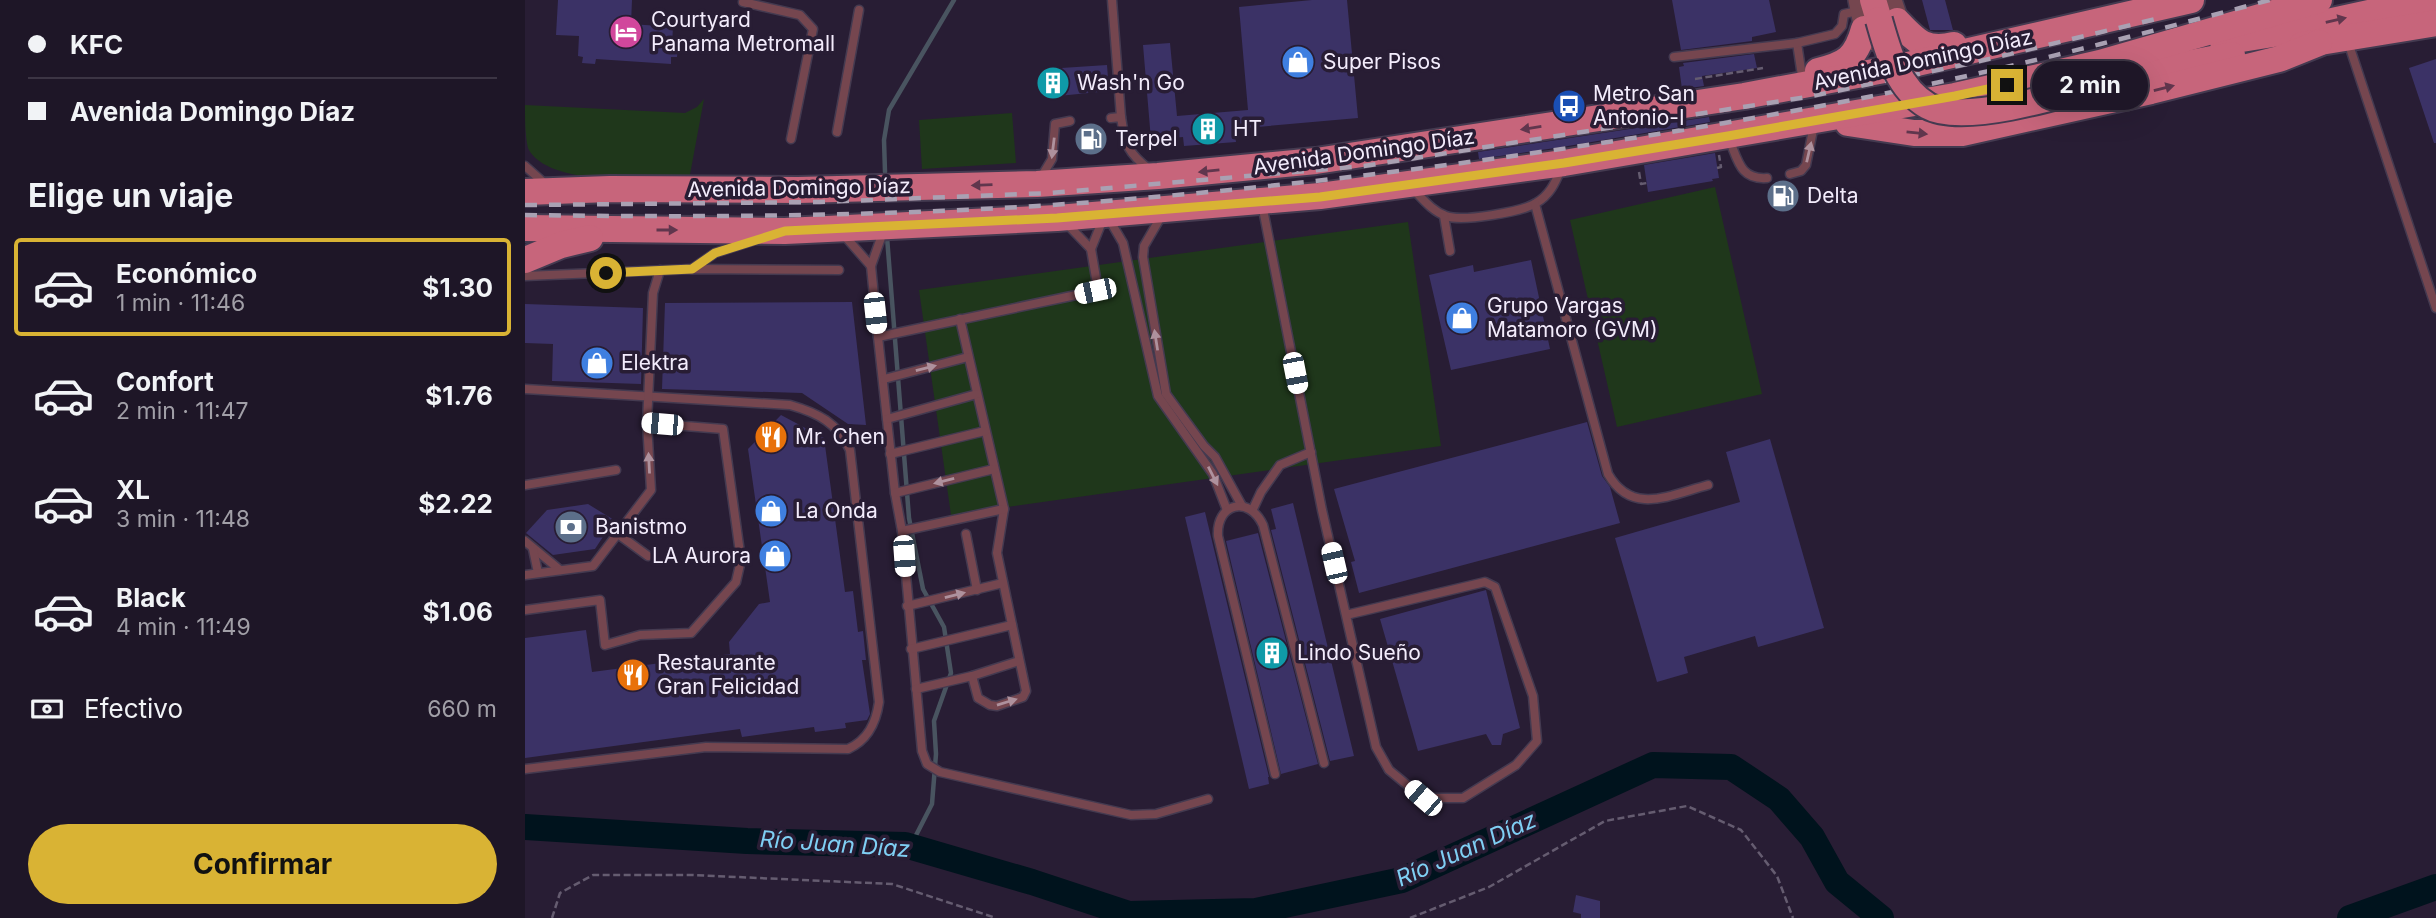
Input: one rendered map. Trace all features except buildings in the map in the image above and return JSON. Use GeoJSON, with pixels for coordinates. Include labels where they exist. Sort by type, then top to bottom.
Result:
{"type":"FeatureCollection","features":[{"type":"Feature","properties":{"kind":"main road"},"geometry":{"type":"LineString","coordinates":[[1875,11],[1918,42],[1929,47],[1943,48],[2136,0]]}},
{"type":"Feature","properties":{"kind":"main road","name":"Avenida Domingo Díaz"},"geometry":{"type":"LineString","coordinates":[[530,180],[610,189],[798,190],[1037,184],[1316,161],[1744,96],[1895,68],[2191,0]]}},
{"type":"Feature","properties":{"kind":"main road","name":"Avenida Domingo Díaz"},"geometry":{"type":"LineString","coordinates":[[525,228],[785,231],[838,229],[1057,218],[1320,197],[1564,163],[1964,94],[2100,63],[2319,0]]}},
{"type":"Feature","properties":{"kind":"main road"},"geometry":{"type":"LineString","coordinates":[[2100,63],[2273,34],[2428,0]]}},
{"type":"Feature","properties":{"kind":"main road"},"geometry":{"type":"LineString","coordinates":[[1875,11],[1893,63],[1909,89],[1929,107],[1952,113],[1988,111],[2131,75],[2262,50],[2347,39],[2436,23]]}},
{"type":"Feature","properties":{"kind":"main road"},"geometry":{"type":"LineString","coordinates":[[1744,96],[1780,80],[1842,64],[1859,48],[1875,11]]}},
{"type":"Feature","properties":{"kind":"main road"},"geometry":{"type":"LineString","coordinates":[[1820,120],[1914,133],[1962,133],[2279,60],[2319,43]]}},
{"type":"Feature","properties":{"kind":"main road"},"geometry":{"type":"LineString","coordinates":[[525,260],[561,245],[623,230]]}},
{"type":"Feature","properties":{"kind":"lane"},"geometry":{"type":"LineString","coordinates":[[1112,0],[1124,140],[1129,150],[1158,176]]}},
{"type":"Feature","properties":{"kind":"lane"},"geometry":{"type":"LineString","coordinates":[[743,2],[800,15],[813,29],[791,139]]}},
{"type":"Feature","properties":{"kind":"lane"},"geometry":{"type":"LineString","coordinates":[[837,132],[859,10]]}},
{"type":"Feature","properties":{"kind":"lane"},"geometry":{"type":"LineString","coordinates":[[1674,57],[1797,43],[1835,34],[1842,26],[1844,14],[1875,11]]}},
{"type":"Feature","properties":{"kind":"lane"},"geometry":{"type":"LineString","coordinates":[[2347,39],[2436,308]]}},
{"type":"Feature","properties":{"kind":"lane"},"geometry":{"type":"LineString","coordinates":[[1797,43],[1802,76]]}},
{"type":"Feature","properties":{"kind":"lane"},"geometry":{"type":"LineString","coordinates":[[1111,118],[1121,117]]}},
{"type":"Feature","properties":{"kind":"lane"},"geometry":{"type":"LineString","coordinates":[[1790,174],[1801,171],[1806,165],[1820,120]]}},
{"type":"Feature","properties":{"kind":"lane"},"geometry":{"type":"LineString","coordinates":[[1037,184],[1052,159],[1055,124],[1070,121]]}},
{"type":"Feature","properties":{"kind":"lane"},"geometry":{"type":"LineString","coordinates":[[1728,136],[1742,169],[1756,179],[1767,178]]}},
{"type":"Feature","properties":{"kind":"lane"},"geometry":{"type":"LineString","coordinates":[[1408,184],[1444,216],[1463,219],[1523,209],[1535,204],[1553,187],[1564,163]]}},
{"type":"Feature","properties":{"kind":"lane"},"geometry":{"type":"LineString","coordinates":[[1261,201],[1311,452],[1346,615],[1376,747],[1389,770],[1423,798],[1463,798],[1516,765],[1537,741],[1532,696],[1495,587],[1485,582],[1346,615]]}},
{"type":"Feature","properties":{"kind":"lane"},"geometry":{"type":"LineString","coordinates":[[1535,204],[1608,474],[1615,488],[1626,496],[1650,500],[1708,485]]}},
{"type":"Feature","properties":{"kind":"lane"},"geometry":{"type":"LineString","coordinates":[[1168,209],[1153,229],[1143,257],[1163,382],[1170,402],[1215,457],[1242,506]]}},
{"type":"Feature","properties":{"kind":"lane"},"geometry":{"type":"LineString","coordinates":[[1091,249],[1106,214]]}},
{"type":"Feature","properties":{"kind":"lane"},"geometry":{"type":"LineString","coordinates":[[1106,214],[1123,243],[1159,396],[1213,474],[1227,510]]}},
{"type":"Feature","properties":{"kind":"lane"},"geometry":{"type":"LineString","coordinates":[[1444,216],[1450,251]]}},
{"type":"Feature","properties":{"kind":"lane"},"geometry":{"type":"LineString","coordinates":[[878,337],[1095,291],[1097,284],[1091,249],[1069,225],[1057,218]]}},
{"type":"Feature","properties":{"kind":"lane"},"geometry":{"type":"LineString","coordinates":[[885,226],[871,267],[890,454],[902,531],[907,607],[924,757],[933,769],[940,772],[1131,815],[1156,814],[1208,799]]}},
{"type":"Feature","properties":{"kind":"lane"},"geometry":{"type":"LineString","coordinates":[[838,229],[871,267]]}},
{"type":"Feature","properties":{"kind":"lane"},"geometry":{"type":"LineString","coordinates":[[692,269],[715,253],[785,231]]}},
{"type":"Feature","properties":{"kind":"lane"},"geometry":{"type":"LineString","coordinates":[[525,276],[692,269],[839,270]]}},
{"type":"Feature","properties":{"kind":"lane"},"geometry":{"type":"LineString","coordinates":[[525,575],[593,566],[651,490],[647,423],[653,293],[660,270]]}},
{"type":"Feature","properties":{"kind":"lane"},"geometry":{"type":"LineString","coordinates":[[960,319],[1004,509],[997,553],[1026,691],[1023,697],[997,706],[983,703],[978,698],[972,676]]}},
{"type":"Feature","properties":{"kind":"lane"},"geometry":{"type":"LineString","coordinates":[[884,379],[968,357]]}},
{"type":"Feature","properties":{"kind":"lane"},"geometry":{"type":"LineString","coordinates":[[525,389],[790,405],[813,412],[843,435],[850,450],[879,702],[876,721],[859,744],[848,749],[706,747],[525,769]]}},
{"type":"Feature","properties":{"kind":"lane"},"geometry":{"type":"LineString","coordinates":[[887,419],[977,394]]}},
{"type":"Feature","properties":{"kind":"lane"},"geometry":{"type":"LineString","coordinates":[[525,610],[604,599],[605,645],[642,631],[691,633],[736,582],[741,560],[723,429],[647,423]]}},
{"type":"Feature","properties":{"kind":"lane"},"geometry":{"type":"LineString","coordinates":[[890,454],[985,431]]}},
{"type":"Feature","properties":{"kind":"lane"},"geometry":{"type":"LineString","coordinates":[[1253,509],[1280,465],[1311,452]]}},
{"type":"Feature","properties":{"kind":"lane"},"geometry":{"type":"LineString","coordinates":[[895,493],[994,469]]}},
{"type":"Feature","properties":{"kind":"lane"},"geometry":{"type":"LineString","coordinates":[[525,485],[616,470]]}},
{"type":"Feature","properties":{"kind":"lane"},"geometry":{"type":"LineString","coordinates":[[1275,774],[1218,536],[1217,525],[1227,510],[1242,506],[1253,509],[1263,525],[1324,762]]}},
{"type":"Feature","properties":{"kind":"lane"},"geometry":{"type":"LineString","coordinates":[[902,531],[1004,509]]}},
{"type":"Feature","properties":{"kind":"lane"},"geometry":{"type":"LineString","coordinates":[[618,534],[649,555]]}},
{"type":"Feature","properties":{"kind":"lane"},"geometry":{"type":"LineString","coordinates":[[966,534],[977,590]]}},
{"type":"Feature","properties":{"kind":"lane"},"geometry":{"type":"LineString","coordinates":[[525,541],[560,570]]}},
{"type":"Feature","properties":{"kind":"lane"},"geometry":{"type":"LineString","coordinates":[[533,548],[538,573]]}},
{"type":"Feature","properties":{"kind":"lane"},"geometry":{"type":"LineString","coordinates":[[907,607],[1003,583]]}},
{"type":"Feature","properties":{"kind":"lane"},"geometry":{"type":"LineString","coordinates":[[912,649],[1011,625]]}},
{"type":"Feature","properties":{"kind":"lane"},"geometry":{"type":"LineString","coordinates":[[916,689],[972,676],[1019,661]]}},
{"type":"Feature","properties":{"kind":"path"},"geometry":{"type":"LineString","coordinates":[[1695,79],[1763,68]]}},
{"type":"Feature","properties":{"kind":"path"},"geometry":{"type":"LineString","coordinates":[[1641,184],[1647,183]]}},
{"type":"Feature","properties":{"kind":"path"},"geometry":{"type":"LineString","coordinates":[[1410,918],[1489,887],[1605,821],[1687,806],[1741,830],[1777,876],[1793,918]]}},
{"type":"Feature","properties":{"kind":"path"},"geometry":{"type":"LineString","coordinates":[[552,918],[560,893],[593,875],[667,875],[892,884],[996,918]]}},
{"type":"Feature","properties":{"kind":"green space"},"geometry":{"type":"Polygon","coordinates":[[[704,99],[689,180],[626,180],[577,175],[539,161],[528,148],[525,105],[685,113],[697,107],[704,99]]]}},
{"type":"Feature","properties":{"kind":"green space"},"geometry":{"type":"Polygon","coordinates":[[[1012,113],[1016,163],[922,169],[919,120],[1012,113]]]}},
{"type":"Feature","properties":{"kind":"green space"},"geometry":{"type":"Polygon","coordinates":[[[1715,187],[1762,394],[1617,427],[1570,220],[1715,187]]]}},
{"type":"Feature","properties":{"kind":"green space"},"geometry":{"type":"Polygon","coordinates":[[[1408,222],[1441,446],[951,515],[919,290],[1408,222]]]}},
{"type":"Feature","properties":{"kind":"waterway"},"geometry":{"type":"LineString","coordinates":[[885,172],[884,140],[889,110],[954,0]]}},
{"type":"Feature","properties":{"kind":"waterway"},"geometry":{"type":"LineString","coordinates":[[887,237],[909,518],[923,589],[944,627],[951,673],[934,721],[936,754],[932,804],[910,847]]}},
{"type":"Feature","properties":{"kind":"waterway","name":"Río Juan Díaz"},"geometry":{"type":"LineString","coordinates":[[525,827],[747,841],[905,845],[1129,914],[1256,911],[1402,880],[1653,765],[1731,767],[1779,799],[1812,837],[1837,882],[1881,918]]}},
{"type":"Feature","properties":{"kind":"waterway","name":"Río Juan Díaz"},"geometry":{"type":"LineString","coordinates":[[2350,918],[2436,887]]}},
{"type":"Feature","properties":{"kind":"railway"},"geometry":{"type":"LineString","coordinates":[[525,215],[761,216],[918,212],[1154,197],[1399,171],[1642,137],[1863,98],[2038,59],[2270,0]]}},
{"type":"Feature","properties":{"kind":"railway"},"geometry":{"type":"LineString","coordinates":[[525,205],[820,202],[1051,193],[1364,166],[1807,97],[1972,63],[2160,18]]}},
{"type":"Feature","properties":{"kind":"place","name":"Courtyard Panama Metromall"},"geometry":{"type":"Point","coordinates":[626,32]}},
{"type":"Feature","properties":{"kind":"place","name":"Super Pisos"},"geometry":{"type":"Point","coordinates":[1298,62]}},
{"type":"Feature","properties":{"kind":"place","name":"Wash'n Go"},"geometry":{"type":"Point","coordinates":[1053,83]}},
{"type":"Feature","properties":{"kind":"place","name":"Metro San Antonio-I"},"geometry":{"type":"Point","coordinates":[1569,106]}},
{"type":"Feature","properties":{"kind":"place","name":"HT"},"geometry":{"type":"Point","coordinates":[1208,129]}},
{"type":"Feature","properties":{"kind":"place","name":"Terpel"},"geometry":{"type":"Point","coordinates":[1091,139]}},
{"type":"Feature","properties":{"kind":"place","name":"Delta"},"geometry":{"type":"Point","coordinates":[1783,196]}},
{"type":"Feature","properties":{"kind":"place","name":"Grupo Vargas Matamoro (GVM)"},"geometry":{"type":"Point","coordinates":[1462,318]}},
{"type":"Feature","properties":{"kind":"place","name":"Elektra"},"geometry":{"type":"Point","coordinates":[597,363]}},
{"type":"Feature","properties":{"kind":"place","name":"Mr. Chen"},"geometry":{"type":"Point","coordinates":[771,437]}},
{"type":"Feature","properties":{"kind":"place","name":"La Onda"},"geometry":{"type":"Point","coordinates":[771,511]}},
{"type":"Feature","properties":{"kind":"place","name":"Banistmo"},"geometry":{"type":"Point","coordinates":[571,527]}},
{"type":"Feature","properties":{"kind":"place","name":"LA Aurora"},"geometry":{"type":"Point","coordinates":[775,556]}},
{"type":"Feature","properties":{"kind":"place","name":"Lindo Sueño"},"geometry":{"type":"Point","coordinates":[1272,653]}},
{"type":"Feature","properties":{"kind":"place","name":"Restaurante Gran Felicidad"},"geometry":{"type":"Point","coordinates":[633,675]}},
{"type":"Feature","properties":{"kind":"route"},"geometry":{"type":"LineString","coordinates":[[606,273],[692,269],[715,253],[785,231],[1057,218],[1320,197],[1564,163],[2007,85]]}}]}
